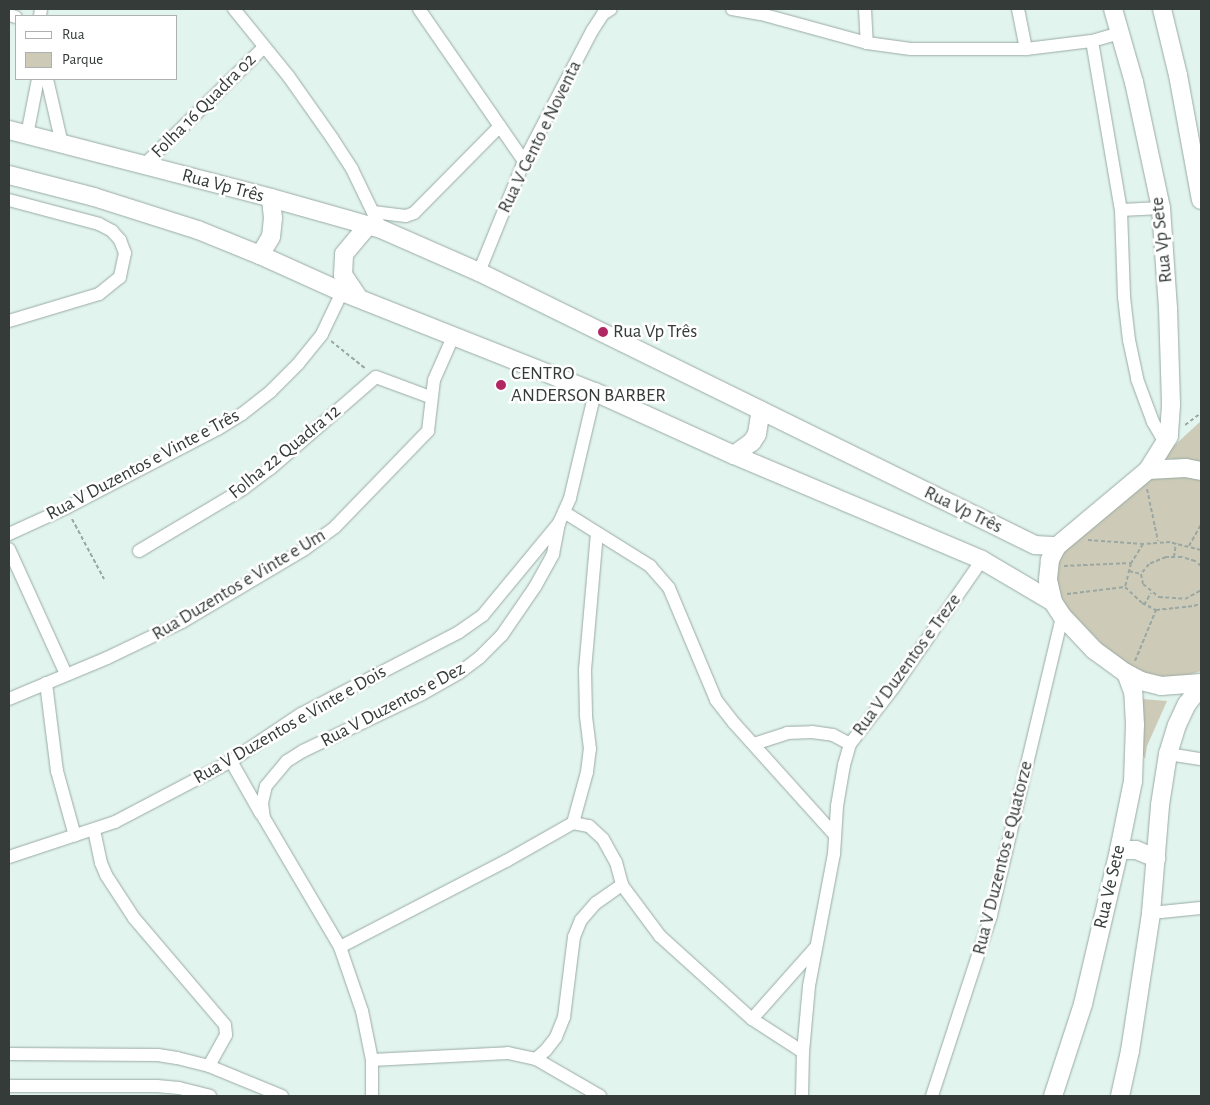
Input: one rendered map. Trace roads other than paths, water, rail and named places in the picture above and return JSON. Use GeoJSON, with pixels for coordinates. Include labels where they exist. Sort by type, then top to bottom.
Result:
{"type":"FeatureCollection","features":[{"type":"Feature","properties":{"kind":"main road"},"geometry":{"type":"LineString","coordinates":[[1162,9],[1178,75],[1201,200]]}},
{"type":"Feature","properties":{"kind":"main road","name":"Rua Vp Sete"},"geometry":{"type":"LineString","coordinates":[[1057,546],[1147,476],[1169,436],[1171,405],[1168,308],[1161,208],[1134,82],[1115,10]]}},
{"type":"Feature","properties":{"kind":"main road","name":"Rua Vp Três"},"geometry":{"type":"LineString","coordinates":[[9,130],[271,198],[374,222],[1035,545],[1057,546]]}},
{"type":"Feature","properties":{"kind":"main road","name":"Rua Vp Três"},"geometry":{"type":"LineString","coordinates":[[9,175],[94,197],[198,230],[453,337],[595,392],[734,455],[982,560],[1061,604],[1094,650],[1129,670],[1141,681],[1161,686],[1201,685]]}},
{"type":"Feature","properties":{"kind":"main road"},"geometry":{"type":"LineString","coordinates":[[260,255],[271,237],[273,218],[271,198]]}},
{"type":"Feature","properties":{"kind":"main road"},"geometry":{"type":"LineString","coordinates":[[350,294],[343,275],[344,254],[374,222]]}},
{"type":"Feature","properties":{"kind":"main road"},"geometry":{"type":"LineString","coordinates":[[734,455],[752,442],[757,434],[761,410]]}},
{"type":"Feature","properties":{"kind":"main road"},"geometry":{"type":"LineString","coordinates":[[1147,476],[1185,468],[1201,471]]}},
{"type":"Feature","properties":{"kind":"main road"},"geometry":{"type":"LineString","coordinates":[[1057,546],[1050,560],[1048,580],[1061,604]]}},
{"type":"Feature","properties":{"kind":"main road","name":"Rua Ve Sete"},"geometry":{"type":"LineString","coordinates":[[1054,1096],[1083,1004],[1120,850],[1133,781],[1135,725],[1133,692],[1129,670]]}},
{"type":"Feature","properties":{"kind":"main road","name":"Rua Ve Sete"},"geometry":{"type":"LineString","coordinates":[[1120,1096],[1130,1051],[1151,913],[1160,805],[1168,754],[1177,726],[1188,704],[1201,685]]}},
{"type":"Feature","properties":{"kind":"main road"},"geometry":{"type":"LineString","coordinates":[[1120,850],[1136,850],[1156,858]]}},
{"type":"Feature","properties":{"kind":"street"},"geometry":{"type":"LineString","coordinates":[[234,9],[290,77],[332,138],[352,169],[374,222],[414,213],[500,126]]}},
{"type":"Feature","properties":{"kind":"street"},"geometry":{"type":"LineString","coordinates":[[419,9],[524,161]]}},
{"type":"Feature","properties":{"kind":"street","name":"Rua V Cento e Noventa"},"geometry":{"type":"LineString","coordinates":[[479,272],[524,161],[592,31],[604,14],[611,9]]}},
{"type":"Feature","properties":{"kind":"street"},"geometry":{"type":"LineString","coordinates":[[732,9],[760,14],[867,42],[911,48],[1026,49],[1092,41],[1120,33]]}},
{"type":"Feature","properties":{"kind":"street"},"geometry":{"type":"LineString","coordinates":[[865,9],[867,42]]}},
{"type":"Feature","properties":{"kind":"street"},"geometry":{"type":"LineString","coordinates":[[1018,9],[1026,49]]}},
{"type":"Feature","properties":{"kind":"street"},"geometry":{"type":"LineString","coordinates":[[1092,41],[1121,210],[1124,297],[1129,340],[1137,379],[1153,422],[1165,443]]}},
{"type":"Feature","properties":{"kind":"street","name":"Folha 16 Quadra 02"},"geometry":{"type":"LineString","coordinates":[[144,165],[264,46]]}},
{"type":"Feature","properties":{"kind":"street"},"geometry":{"type":"LineString","coordinates":[[27,135],[38,80]]}},
{"type":"Feature","properties":{"kind":"street"},"geometry":{"type":"LineString","coordinates":[[47,80],[62,144]]}},
{"type":"Feature","properties":{"kind":"street"},"geometry":{"type":"LineString","coordinates":[[9,200],[99,224],[112,231],[120,240],[125,253],[120,278],[99,294],[9,321]]}},
{"type":"Feature","properties":{"kind":"street"},"geometry":{"type":"LineString","coordinates":[[1121,210],[1161,208]]}},
{"type":"Feature","properties":{"kind":"street","name":"Rua V Duzentos e Vinte e Três"},"geometry":{"type":"LineString","coordinates":[[9,534],[66,508],[218,429],[242,414],[282,381],[322,334],[350,294]]}},
{"type":"Feature","properties":{"kind":"street","name":"Rua Duzentos e Vinte e Um"},"geometry":{"type":"LineString","coordinates":[[9,700],[66,674],[108,658],[182,622],[305,550],[328,533],[389,474],[428,431],[431,422],[430,397],[434,380],[453,337]]}},
{"type":"Feature","properties":{"kind":"street","name":"Folha 22 Quadra 12"},"geometry":{"type":"LineString","coordinates":[[139,551],[243,488],[270,468],[376,377],[430,397]]}},
{"type":"Feature","properties":{"kind":"street","name":"Rua V Duzentos e Dez"},"geometry":{"type":"LineString","coordinates":[[264,818],[262,803],[266,786],[288,761],[303,751],[422,694],[459,673],[480,657],[502,635],[535,587],[553,554],[595,392]]}},
{"type":"Feature","properties":{"kind":"street"},"geometry":{"type":"LineString","coordinates":[[562,518],[597,534],[650,566],[670,588],[716,700],[835,835]]}},
{"type":"Feature","properties":{"kind":"street","name":"Rua V Duzentos e Vinte e Dois"},"geometry":{"type":"LineString","coordinates":[[9,857],[115,822],[231,761],[301,714],[459,632],[483,615],[562,518]]}},
{"type":"Feature","properties":{"kind":"street"},"geometry":{"type":"LineString","coordinates":[[573,823],[587,772],[590,750],[586,714],[585,670],[597,534]]}},
{"type":"Feature","properties":{"kind":"street"},"geometry":{"type":"LineString","coordinates":[[9,549],[66,674]]}},
{"type":"Feature","properties":{"kind":"street","name":"Rua V Duzentos e Treze"},"geometry":{"type":"LineString","coordinates":[[802,1096],[803,1052],[815,948],[829,879],[840,790],[850,744],[894,687],[982,560]]}},
{"type":"Feature","properties":{"kind":"street","name":"Rua V Duzentos e Quatorze"},"geometry":{"type":"LineString","coordinates":[[932,1096],[991,915],[1061,604]]}},
{"type":"Feature","properties":{"kind":"street"},"geometry":{"type":"LineString","coordinates":[[46,683],[57,771],[76,836]]}},
{"type":"Feature","properties":{"kind":"street"},"geometry":{"type":"LineString","coordinates":[[754,744],[787,733],[812,732],[833,735],[850,744]]}},
{"type":"Feature","properties":{"kind":"street"},"geometry":{"type":"LineString","coordinates":[[1168,754],[1201,759]]}},
{"type":"Feature","properties":{"kind":"street"},"geometry":{"type":"LineString","coordinates":[[231,761],[340,947],[362,1010],[372,1060],[372,1096]]}},
{"type":"Feature","properties":{"kind":"street"},"geometry":{"type":"LineString","coordinates":[[340,947],[573,823],[589,826],[603,838],[616,862],[622,885],[660,936],[752,1020],[803,1052]]}},
{"type":"Feature","properties":{"kind":"street"},"geometry":{"type":"LineString","coordinates":[[94,830],[101,863],[106,875],[134,918],[225,1025],[226,1035],[209,1066]]}},
{"type":"Feature","properties":{"kind":"street"},"geometry":{"type":"LineString","coordinates":[[536,1059],[556,1037],[564,1017],[574,937],[581,920],[596,903],[622,885]]}},
{"type":"Feature","properties":{"kind":"street"},"geometry":{"type":"LineString","coordinates":[[1151,913],[1201,908]]}},
{"type":"Feature","properties":{"kind":"street"},"geometry":{"type":"LineString","coordinates":[[752,1020],[815,948]]}},
{"type":"Feature","properties":{"kind":"street"},"geometry":{"type":"LineString","coordinates":[[372,1060],[508,1053],[536,1059],[600,1096]]}},
{"type":"Feature","properties":{"kind":"street"},"geometry":{"type":"LineString","coordinates":[[9,1054],[158,1055],[209,1066],[282,1096]]}},
{"type":"Feature","properties":{"kind":"street"},"geometry":{"type":"LineString","coordinates":[[9,1086],[157,1086],[179,1088],[210,1096]]}},
{"type":"Feature","properties":{"kind":"place","name":"Rua Vp Três"},"geometry":{"type":"Point","coordinates":[603,332]}},
{"type":"Feature","properties":{"kind":"place","name":"CENTRO ANDERSON BARBER"},"geometry":{"type":"Point","coordinates":[501,385]}}]}
